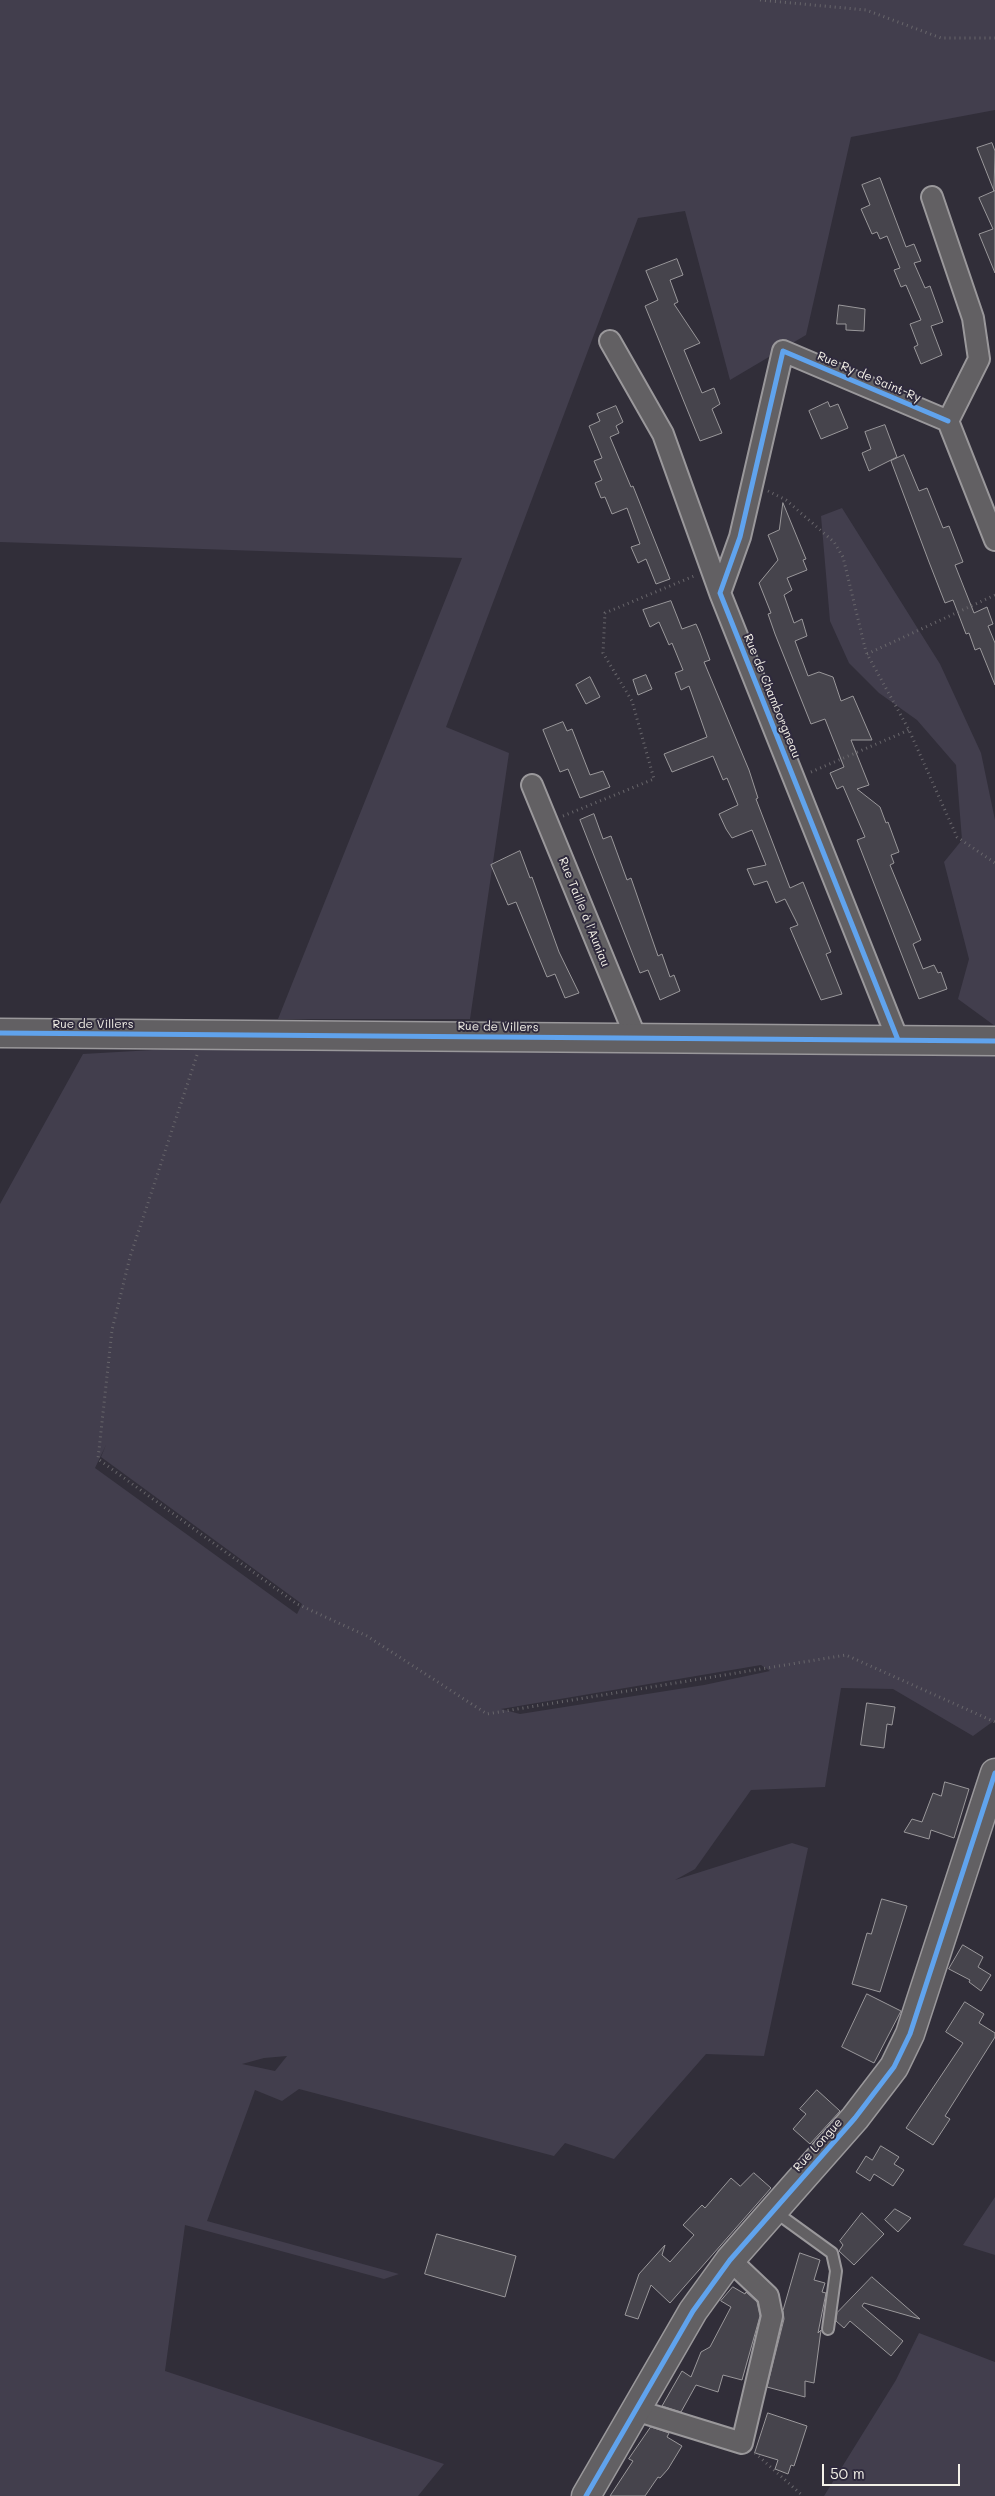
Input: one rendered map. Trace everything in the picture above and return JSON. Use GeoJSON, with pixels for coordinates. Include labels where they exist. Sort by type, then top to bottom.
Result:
{"type":"FeatureCollection","features":[{"type":"Feature","properties":{"kind":"street"},"geometry":{"type":"LineString","coordinates":[[932,197],[973,318],[979,359],[948,421],[995,540]]}},
{"type":"Feature","properties":{"kind":"street","name":"Rue de Chamborgneau"},"geometry":{"type":"LineString","coordinates":[[610,341],[662,434],[720,593],[898,1040]]}},
{"type":"Feature","properties":{"kind":"street","name":"Rue Ry de Saint-Ry"},"geometry":{"type":"LineString","coordinates":[[752,484],[783,351],[948,421]]}},
{"type":"Feature","properties":{"kind":"street"},"geometry":{"type":"LineString","coordinates":[[720,593],[740,537],[752,484]]}},
{"type":"Feature","properties":{"kind":"street","name":"Rue Taille à l'Auniau"},"geometry":{"type":"LineString","coordinates":[[532,785],[636,1038]]}},
{"type":"Feature","properties":{"kind":"street","name":"Rue de Villers"},"geometry":{"type":"LineString","coordinates":[[0,1033],[995,1041]]}},
{"type":"Feature","properties":{"kind":"street","name":"Rue Longue"},"geometry":{"type":"LineString","coordinates":[[586,2496],[693,2311],[730,2260],[855,2118],[894,2067],[910,2034],[995,1773]]}},
{"type":"Feature","properties":{"kind":"street"},"geometry":{"type":"LineString","coordinates":[[635,2410],[742,2442],[772,2316],[768,2296],[730,2260]]}},
{"type":"Feature","properties":{"kind":"lane"},"geometry":{"type":"LineString","coordinates":[[773,2210],[832,2253],[836,2271],[828,2330]]}},
{"type":"Feature","properties":{"kind":"path"},"geometry":{"type":"LineString","coordinates":[[760,0],[866,10],[941,38],[995,38]]}},
{"type":"Feature","properties":{"kind":"path"},"geometry":{"type":"LineString","coordinates":[[752,484],[786,500],[834,542],[843,556],[868,654],[909,730],[956,837],[995,863]]}},
{"type":"Feature","properties":{"kind":"path"},"geometry":{"type":"LineString","coordinates":[[547,822],[654,779],[632,701],[603,653],[605,613],[711,569]]}},
{"type":"Feature","properties":{"kind":"path"},"geometry":{"type":"LineString","coordinates":[[868,654],[995,595]]}},
{"type":"Feature","properties":{"kind":"path"},"geometry":{"type":"LineString","coordinates":[[794,780],[909,730]]}},
{"type":"Feature","properties":{"kind":"path"},"geometry":{"type":"LineString","coordinates":[[204,1035],[130,1257],[112,1330],[98,1459],[296,1604],[367,1636],[487,1714],[846,1654],[995,1722]]}},
{"type":"Feature","properties":{"kind":"path"},"geometry":{"type":"LineString","coordinates":[[742,2442],[803,2496]]}},
{"type":"Feature","properties":{"kind":"shaded area"},"geometry":{"type":"Polygon","coordinates":[[[0,0],[995,0],[995,110],[851,137],[806,335],[730,380],[685,211],[638,218],[446,727],[509,753],[470,1019],[278,1019],[462,558],[0,542],[0,0]]]}},
{"type":"Feature","properties":{"kind":"shaded area"},"geometry":{"type":"Polygon","coordinates":[[[842,508],[940,664],[981,753],[995,820],[995,1026],[958,999],[969,959],[944,862],[962,840],[956,765],[917,720],[879,693],[849,663],[830,621],[821,516],[842,508]]]}},
{"type":"Feature","properties":{"kind":"shaded area"},"geometry":{"type":"Polygon","coordinates":[[[257,1044],[763,1054],[995,1053],[995,1720],[973,1736],[893,1689],[841,1688],[825,1787],[751,1790],[695,1869],[675,1880],[792,1843],[808,1848],[764,2056],[706,2054],[614,2159],[565,2143],[554,2156],[299,2089],[282,2101],[255,2090],[207,2221],[399,2274],[384,2279],[185,2225],[165,2371],[444,2464],[418,2496],[0,2496],[0,1204],[83,1054],[257,1044]],[[106,1445],[95,1468],[297,1614],[302,1604],[101,1457],[106,1445]],[[761,1665],[501,1709],[520,1714],[704,1685],[770,1671],[761,1665]],[[287,2056],[264,2058],[242,2064],[275,2071],[287,2056]]]}},
{"type":"Feature","properties":{"kind":"shaded area"},"geometry":{"type":"Polygon","coordinates":[[[995,2197],[995,2255],[963,2245],[995,2197]]]}},
{"type":"Feature","properties":{"kind":"shaded area"},"geometry":{"type":"Polygon","coordinates":[[[919,2333],[995,2362],[995,2496],[824,2496],[896,2380],[919,2333]]]}},
{"type":"Feature","properties":{"kind":"building"},"geometry":{"type":"Polygon","coordinates":[[[992,143],[995,151],[994,191],[977,148],[992,143]]]}},
{"type":"Feature","properties":{"kind":"building"},"geometry":{"type":"Polygon","coordinates":[[[880,178],[906,247],[914,244],[921,261],[914,263],[925,288],[930,286],[943,322],[931,326],[942,355],[921,364],[914,347],[918,345],[910,324],[921,320],[906,285],[901,287],[894,270],[900,268],[887,236],[880,239],[877,232],[872,234],[861,209],[870,205],[862,185],[880,178]]]}},
{"type":"Feature","properties":{"kind":"building"},"geometry":{"type":"Polygon","coordinates":[[[995,191],[995,273],[979,234],[993,229],[979,198],[995,191]]]}},
{"type":"Feature","properties":{"kind":"building"},"geometry":{"type":"Polygon","coordinates":[[[677,259],[683,275],[670,280],[678,302],[674,304],[700,343],[684,350],[702,393],[714,388],[720,404],[712,409],[722,433],[700,441],[645,306],[658,300],[646,271],[677,259]]]}},
{"type":"Feature","properties":{"kind":"building"},"geometry":{"type":"Polygon","coordinates":[[[839,305],[865,309],[864,331],[846,330],[846,324],[837,324],[839,305]]]}},
{"type":"Feature","properties":{"kind":"building"},"geometry":{"type":"Polygon","coordinates":[[[828,402],[830,407],[838,404],[848,428],[821,439],[809,411],[828,402]]]}},
{"type":"Feature","properties":{"kind":"building"},"geometry":{"type":"Polygon","coordinates":[[[616,406],[623,422],[616,426],[619,433],[610,437],[631,487],[633,486],[670,579],[656,584],[646,559],[638,563],[631,547],[640,544],[627,508],[612,514],[605,497],[601,498],[595,483],[602,480],[594,461],[602,458],[589,426],[600,421],[597,414],[616,406]]]}},
{"type":"Feature","properties":{"kind":"building"},"geometry":{"type":"Polygon","coordinates":[[[885,425],[897,457],[869,471],[862,453],[871,449],[865,432],[885,425]]]}},
{"type":"Feature","properties":{"kind":"building"},"geometry":{"type":"Polygon","coordinates":[[[904,455],[919,491],[927,488],[943,528],[949,526],[963,562],[955,565],[974,613],[987,607],[993,624],[988,626],[995,643],[995,685],[980,648],[975,650],[969,633],[966,634],[953,600],[945,603],[891,461],[904,455]]]}},
{"type":"Feature","properties":{"kind":"building"},"geometry":{"type":"Polygon","coordinates":[[[783,503],[806,559],[803,560],[807,570],[787,578],[792,590],[784,595],[794,623],[802,619],[807,636],[795,641],[808,676],[819,672],[833,677],[841,701],[853,696],[872,740],[851,740],[869,785],[857,789],[880,807],[886,823],[888,822],[899,852],[891,855],[894,863],[890,865],[921,940],[913,944],[923,969],[934,965],[938,973],[941,972],[947,989],[919,999],[857,840],[865,837],[843,786],[837,789],[830,773],[844,767],[825,719],[811,724],[775,634],[768,614],[771,613],[759,583],[778,560],[768,535],[779,530],[783,503]]]}},
{"type":"Feature","properties":{"kind":"building"},"geometry":{"type":"Polygon","coordinates":[[[671,601],[682,629],[696,624],[700,633],[710,660],[704,662],[749,770],[758,798],[756,799],[790,888],[803,882],[831,952],[826,954],[842,994],[821,1000],[790,928],[798,925],[785,899],[776,903],[767,881],[754,885],[747,869],[766,865],[752,830],[732,838],[726,829],[719,814],[738,805],[727,778],[723,780],[713,756],[672,772],[664,754],[707,737],[689,686],[681,690],[675,673],[683,670],[672,643],[669,645],[659,622],[650,627],[643,610],[671,601]]]}},
{"type":"Feature","properties":{"kind":"building"},"geometry":{"type":"Polygon","coordinates":[[[646,675],[652,689],[638,695],[633,680],[646,675]]]}},
{"type":"Feature","properties":{"kind":"building"},"geometry":{"type":"Polygon","coordinates":[[[590,677],[600,697],[586,704],[576,685],[590,677]]]}},
{"type":"Feature","properties":{"kind":"building"},"geometry":{"type":"Polygon","coordinates":[[[563,722],[567,731],[572,729],[590,775],[603,771],[610,787],[580,798],[568,769],[560,772],[543,730],[563,722]]]}},
{"type":"Feature","properties":{"kind":"building"},"geometry":{"type":"Polygon","coordinates":[[[594,814],[603,839],[611,836],[627,880],[631,878],[658,956],[662,954],[670,977],[674,975],[680,991],[660,1000],[648,970],[640,973],[580,820],[594,814]]]}},
{"type":"Feature","properties":{"kind":"building"},"geometry":{"type":"Polygon","coordinates":[[[520,851],[530,878],[532,877],[559,952],[579,993],[565,998],[555,974],[547,977],[516,902],[508,905],[491,865],[520,851]]]}},
{"type":"Feature","properties":{"kind":"building"},"geometry":{"type":"Polygon","coordinates":[[[867,1703],[895,1707],[892,1725],[887,1724],[884,1748],[861,1745],[867,1703]]]}},
{"type":"Feature","properties":{"kind":"building"},"geometry":{"type":"Polygon","coordinates":[[[945,1782],[969,1789],[954,1838],[931,1830],[929,1839],[904,1832],[912,1819],[922,1822],[933,1793],[941,1796],[945,1782]]]}},
{"type":"Feature","properties":{"kind":"building"},"geometry":{"type":"Polygon","coordinates":[[[882,1899],[907,1906],[880,1992],[852,1984],[867,1933],[871,1934],[882,1899]]]}},
{"type":"Feature","properties":{"kind":"building"},"geometry":{"type":"Polygon","coordinates":[[[963,1945],[983,1957],[978,1967],[991,1975],[981,1991],[969,1982],[970,1980],[949,1969],[963,1945]]]}},
{"type":"Feature","properties":{"kind":"building"},"geometry":{"type":"Polygon","coordinates":[[[867,1994],[901,2011],[874,2063],[842,2047],[867,1994]]]}},
{"type":"Feature","properties":{"kind":"building"},"geometry":{"type":"Polygon","coordinates":[[[965,2002],[984,2014],[979,2023],[995,2033],[995,2037],[945,2116],[950,2119],[933,2145],[906,2128],[963,2043],[946,2032],[965,2002]]]}},
{"type":"Feature","properties":{"kind":"building"},"geometry":{"type":"Polygon","coordinates":[[[817,2090],[840,2111],[810,2144],[793,2129],[806,2114],[800,2109],[817,2090]]]}},
{"type":"Feature","properties":{"kind":"building"},"geometry":{"type":"Polygon","coordinates":[[[881,2146],[899,2157],[894,2164],[904,2170],[893,2186],[874,2174],[870,2181],[856,2172],[866,2156],[872,2160],[881,2146]]]}},
{"type":"Feature","properties":{"kind":"building"},"geometry":{"type":"Polygon","coordinates":[[[754,2173],[771,2188],[670,2303],[651,2285],[638,2319],[625,2315],[639,2274],[665,2245],[662,2255],[670,2262],[694,2235],[683,2225],[702,2205],[705,2208],[731,2178],[740,2186],[754,2173]]]}},
{"type":"Feature","properties":{"kind":"building"},"geometry":{"type":"Polygon","coordinates":[[[895,2209],[911,2218],[898,2232],[885,2220],[895,2209]]]}},
{"type":"Feature","properties":{"kind":"building"},"geometry":{"type":"Polygon","coordinates":[[[862,2213],[884,2234],[854,2265],[839,2251],[843,2245],[840,2241],[862,2213]]]}},
{"type":"Feature","properties":{"kind":"building"},"geometry":{"type":"Polygon","coordinates":[[[437,2234],[516,2256],[505,2297],[425,2274],[437,2234]]]}},
{"type":"Feature","properties":{"kind":"building"},"geometry":{"type":"Polygon","coordinates":[[[800,2253],[820,2260],[814,2280],[825,2283],[822,2292],[826,2293],[818,2333],[821,2330],[814,2383],[805,2381],[805,2397],[767,2387],[784,2319],[783,2311],[800,2253]]]}},
{"type":"Feature","properties":{"kind":"building"},"geometry":{"type":"Polygon","coordinates":[[[872,2277],[920,2319],[864,2303],[862,2306],[903,2341],[891,2356],[850,2321],[844,2328],[836,2321],[837,2313],[872,2277]]]}},
{"type":"Feature","properties":{"kind":"building"},"geometry":{"type":"Polygon","coordinates":[[[733,2287],[745,2294],[746,2292],[757,2302],[760,2316],[742,2380],[723,2375],[718,2392],[696,2385],[681,2412],[662,2406],[682,2371],[691,2377],[701,2352],[710,2347],[731,2307],[721,2301],[733,2287]]]}},
{"type":"Feature","properties":{"kind":"building"},"geometry":{"type":"Polygon","coordinates":[[[768,2413],[807,2426],[794,2466],[791,2465],[788,2474],[775,2469],[778,2460],[755,2453],[768,2413]]]}},
{"type":"Feature","properties":{"kind":"building"},"geometry":{"type":"Polygon","coordinates":[[[651,2427],[669,2433],[667,2437],[682,2446],[668,2469],[660,2478],[658,2477],[645,2496],[610,2496],[633,2461],[629,2459],[651,2427]]]}},
{"type":"Feature","properties":{"kind":"cycle path"},"geometry":{"type":"LineString","coordinates":[[898,1040],[720,593],[740,537],[783,351],[948,421]]}},
{"type":"Feature","properties":{"kind":"cycle path"},"geometry":{"type":"LineString","coordinates":[[0,1033],[995,1041]]}},
{"type":"Feature","properties":{"kind":"cycle path"},"geometry":{"type":"LineString","coordinates":[[586,2496],[693,2311],[730,2260],[855,2118],[894,2067],[910,2034],[995,1773]]}}]}
